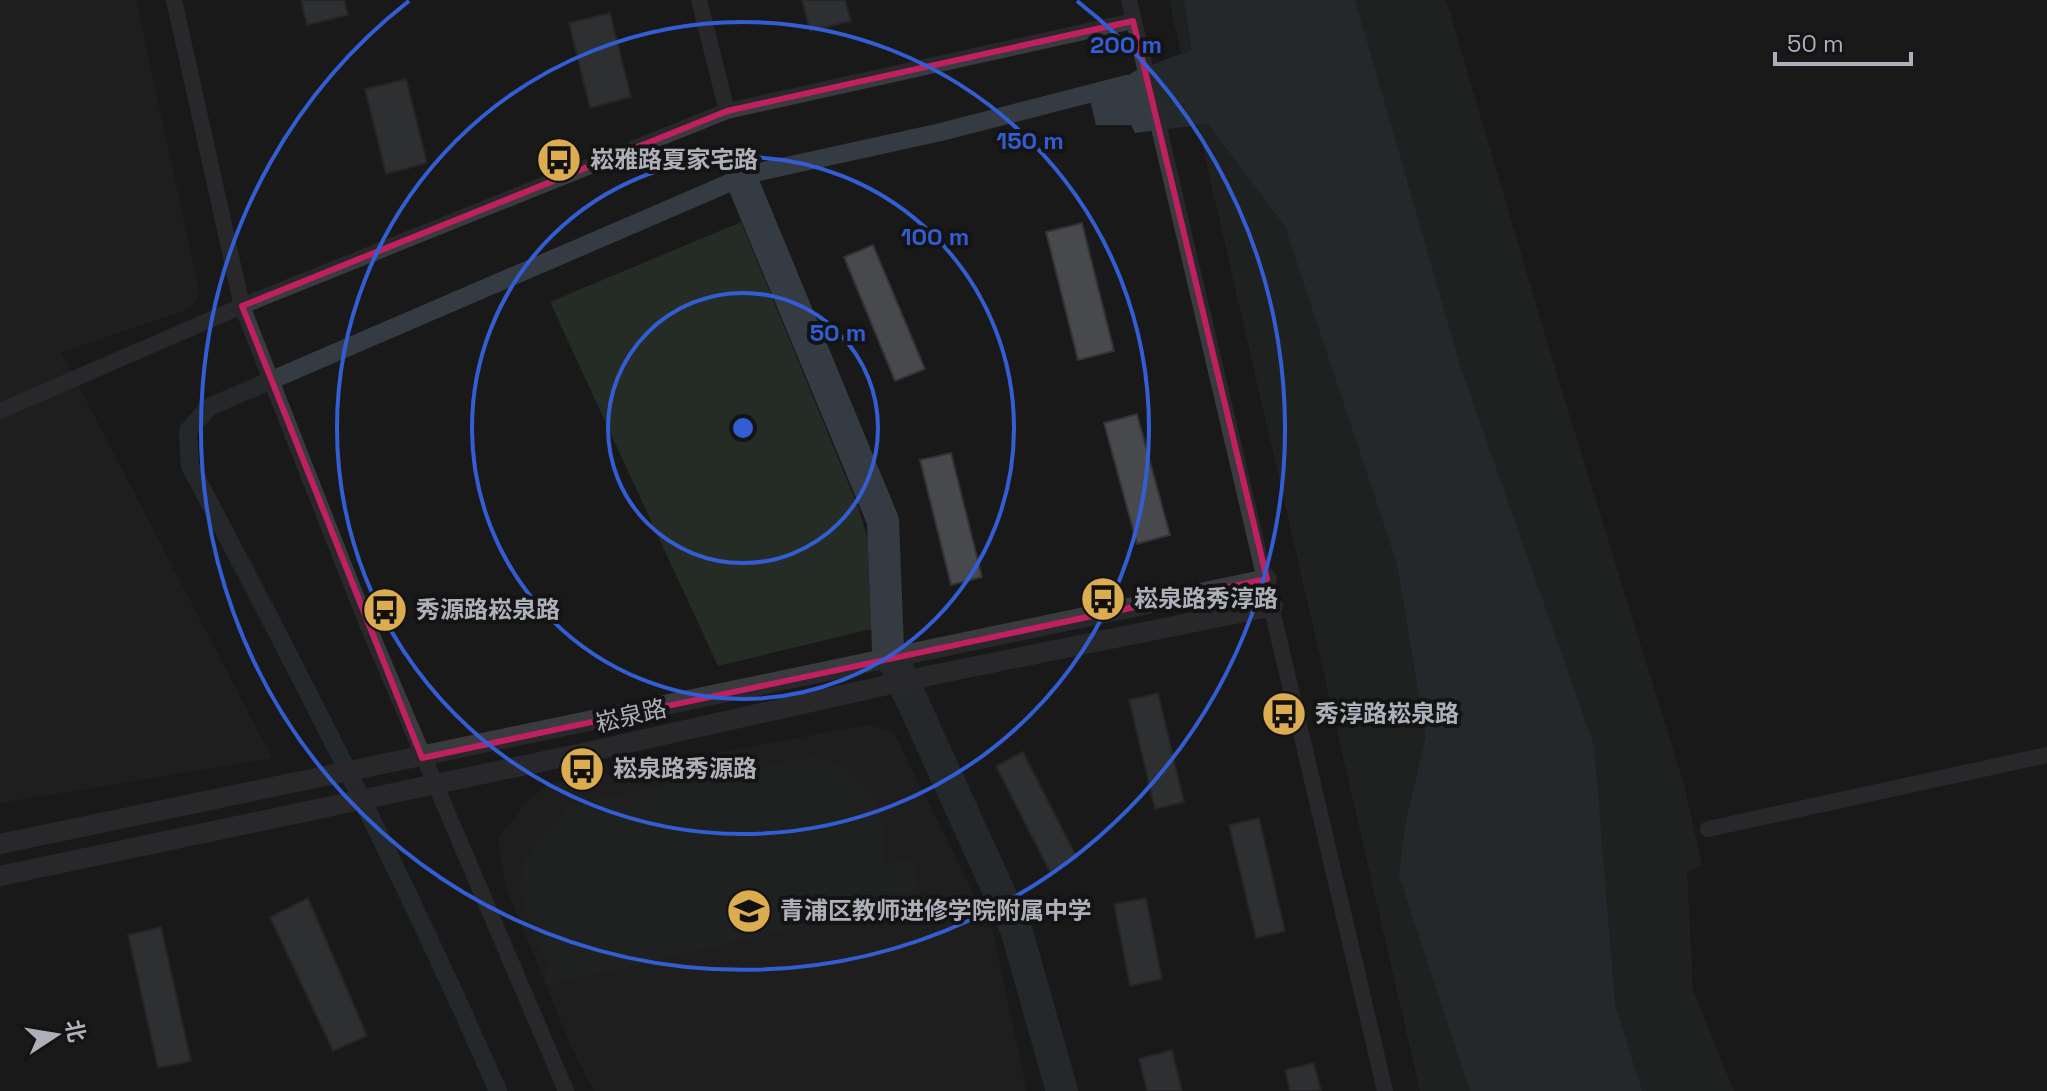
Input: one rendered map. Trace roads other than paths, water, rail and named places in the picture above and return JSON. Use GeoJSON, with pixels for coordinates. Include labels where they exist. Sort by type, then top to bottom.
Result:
{"type":"FeatureCollection","features":[{"type":"Feature","properties":{"kind":"street"},"geometry":{"type":"LineString","coordinates":[[174,0],[242,306],[286,410],[422,758],[566,1091]]}},
{"type":"Feature","properties":{"kind":"street"},"geometry":{"type":"LineString","coordinates":[[699,0],[727,111]]}},
{"type":"Feature","properties":{"kind":"street"},"geometry":{"type":"LineString","coordinates":[[1129,0],[1385,1091]]}},
{"type":"Feature","properties":{"kind":"street"},"geometry":{"type":"LineString","coordinates":[[0,411],[242,306],[727,111],[1133,21]]}},
{"type":"Feature","properties":{"kind":"street","name":"崧泉路"},"geometry":{"type":"LineString","coordinates":[[0,844],[1267,579]]}},
{"type":"Feature","properties":{"kind":"street","name":"崧泉路"},"geometry":{"type":"LineString","coordinates":[[0,876],[877,686],[1273,606]]}},
{"type":"Feature","properties":{"kind":"street"},"geometry":{"type":"LineString","coordinates":[[1708,829],[2047,755]]}},
{"type":"Feature","properties":{"kind":"waterway"},"geometry":{"type":"LineString","coordinates":[[498,1091],[426,932],[350,776],[190,466],[188,431],[209,407],[750,174],[941,132],[1127,84]]}},
{"type":"Feature","properties":{"kind":"waterway"},"geometry":{"type":"LineString","coordinates":[[741,178],[883,521],[888,648],[1016,929],[1062,1091]]}},
{"type":"Feature","properties":{"kind":"place","name":"崧雅路夏家宅路"},"geometry":{"type":"Point","coordinates":[559,160]}},
{"type":"Feature","properties":{"kind":"place","name":"崧泉路秀淳路"},"geometry":{"type":"Point","coordinates":[1103,599]}},
{"type":"Feature","properties":{"kind":"place","name":"秀源路崧泉路"},"geometry":{"type":"Point","coordinates":[385,610]}},
{"type":"Feature","properties":{"kind":"place","name":"秀淳路崧泉路"},"geometry":{"type":"Point","coordinates":[1284,714]}},
{"type":"Feature","properties":{"kind":"place","name":"崧泉路秀源路"},"geometry":{"type":"Point","coordinates":[582,769]}},
{"type":"Feature","properties":{"kind":"place","name":"青浦区教师进修学院附属中学"},"geometry":{"type":"Point","coordinates":[749,911]}}]}
